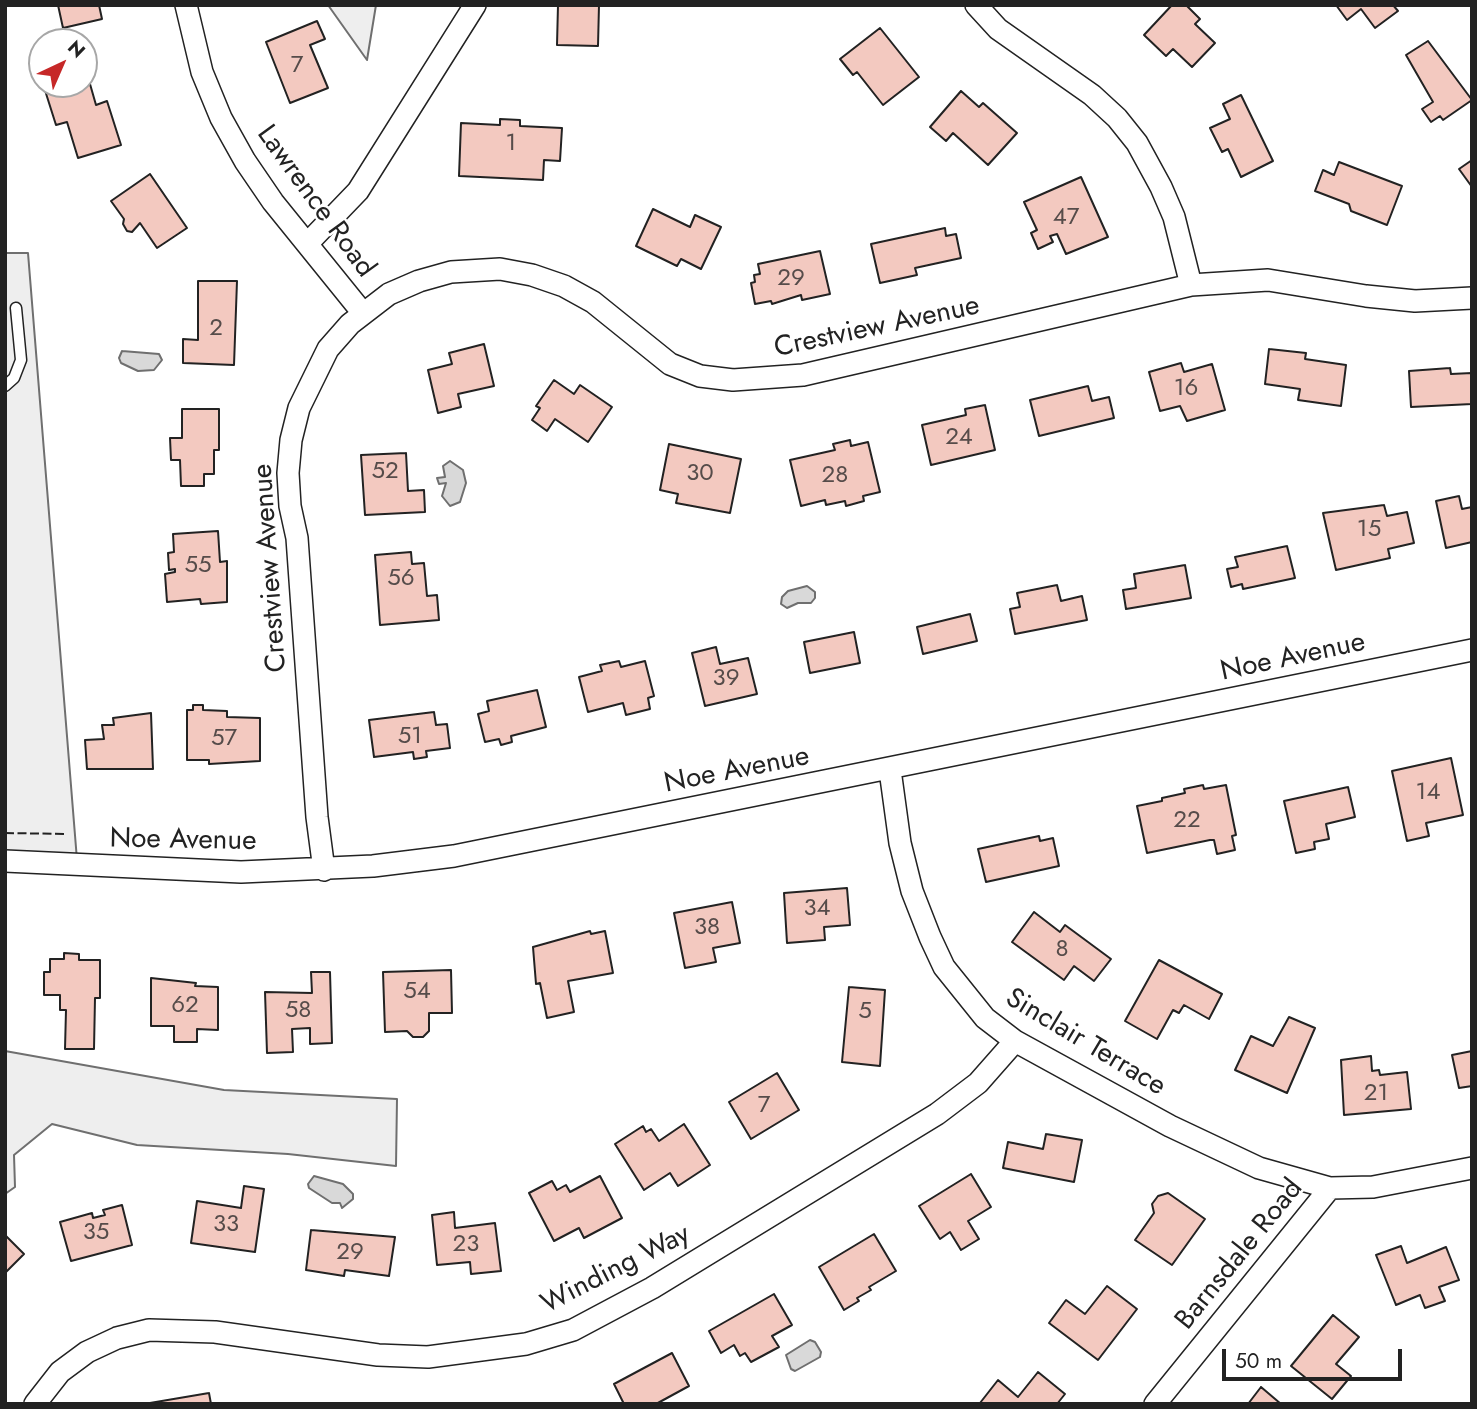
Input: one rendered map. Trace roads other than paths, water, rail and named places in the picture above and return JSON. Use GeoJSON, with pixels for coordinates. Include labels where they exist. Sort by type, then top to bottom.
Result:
{"type":"FeatureCollection","features":[{"type":"Feature","properties":{"kind":"street","name":"Lawrence Road"},"geometry":{"type":"LineString","coordinates":[[186,5],[202,72],[221,118],[245,161],[362,312]]}},
{"type":"Feature","properties":{"kind":"street"},"geometry":{"type":"LineString","coordinates":[[307,244],[358,191],[475,5]]}},
{"type":"Feature","properties":{"kind":"street"},"geometry":{"type":"LineString","coordinates":[[976,5],[998,29],[1092,95],[1123,126],[1161,187],[1174,217],[1191,285]]}},
{"type":"Feature","properties":{"kind":"street","name":"Crestview Avenue"},"geometry":{"type":"LineString","coordinates":[[324,870],[317,817],[297,538],[288,473],[294,429],[312,377],[328,349],[362,312],[389,294],[419,281],[451,272],[500,269],[533,275],[564,286],[593,302],[656,354],[684,371],[722,379],[766,380],[817,372],[1191,285],[1268,280],[1415,301],[1472,298]]}},
{"type":"Feature","properties":{"kind":"street","name":"Noe Avenue"},"geometry":{"type":"LineString","coordinates":[[5,861],[227,871],[324,870],[454,856],[890,770],[1472,650]]}},
{"type":"Feature","properties":{"kind":"street","name":"Sinclair Terrace"},"geometry":{"type":"LineString","coordinates":[[890,770],[900,843],[912,891],[944,967],[963,994],[985,1018],[1015,1041],[1170,1126],[1259,1168],[1330,1188]]}},
{"type":"Feature","properties":{"kind":"street","name":"Winding Way"},"geometry":{"type":"LineString","coordinates":[[36,1404],[61,1371],[87,1352],[117,1338],[149,1330],[215,1332],[378,1355],[428,1357],[514,1346],[573,1330],[652,1288],[937,1114],[978,1083],[1015,1041]]}},
{"type":"Feature","properties":{"kind":"street","name":"Barnsdale Road"},"geometry":{"type":"LineString","coordinates":[[1155,1404],[1330,1188],[1373,1187],[1472,1168]]}},
{"type":"Feature","properties":{"kind":"lane"},"geometry":{"type":"LineString","coordinates":[[5,386],[13,378],[20,360],[16,309]]}}]}
